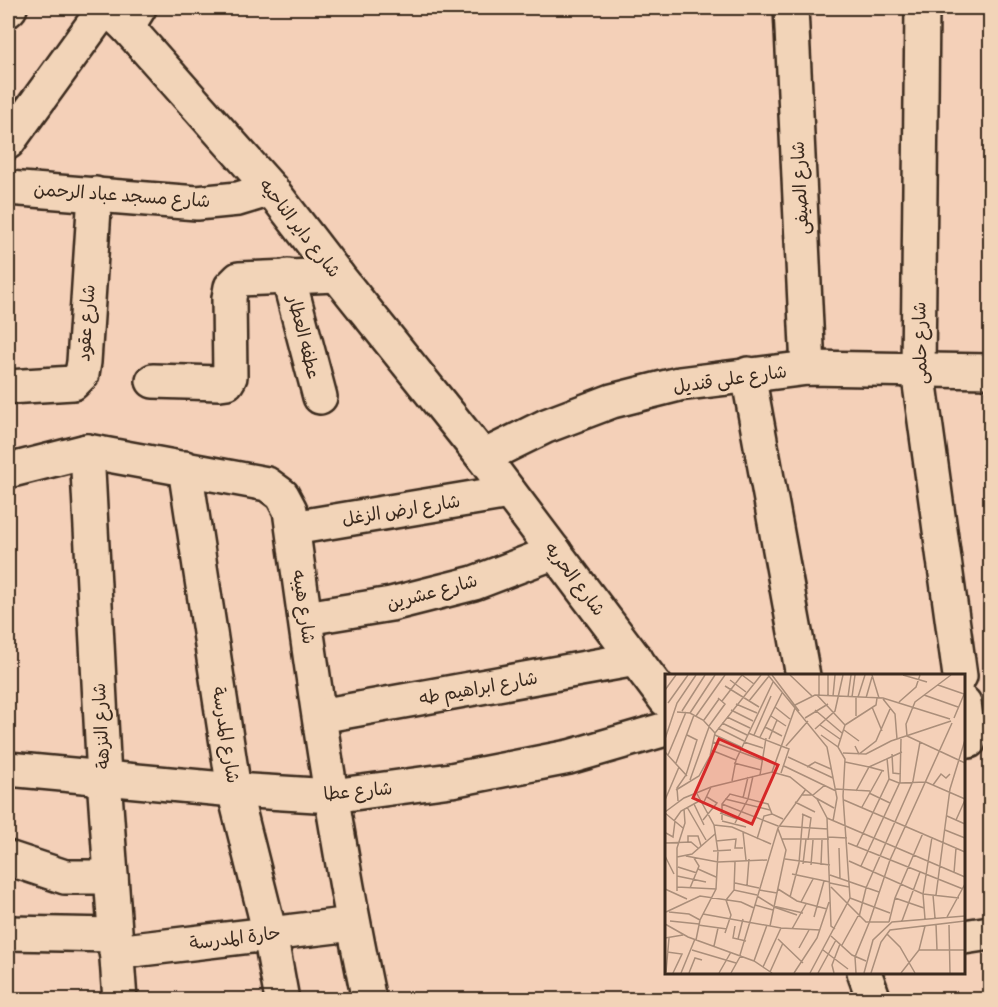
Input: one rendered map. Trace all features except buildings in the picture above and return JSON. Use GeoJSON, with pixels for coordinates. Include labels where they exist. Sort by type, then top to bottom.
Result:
{"type":"FeatureCollection","features":[{"type":"Feature","properties":{"kind":"street","name":"شارع الصيفى"},"geometry":{"type":"LineString","coordinates":[[791,8],[808,368]]}},
{"type":"Feature","properties":{"kind":"street","name":"شارع حلمى"},"geometry":{"type":"LineString","coordinates":[[922,8],[918,370],[960,674]]}},
{"type":"Feature","properties":{"kind":"street"},"geometry":{"type":"LineString","coordinates":[[9,136],[120,12]]}},
{"type":"Feature","properties":{"kind":"street","name":"شارع داير الناحيه"},"geometry":{"type":"LineString","coordinates":[[120,12],[271,189],[483,457]]}},
{"type":"Feature","properties":{"kind":"street","name":"شارع مسجد عباد الرحمن"},"geometry":{"type":"LineString","coordinates":[[8,188],[197,203],[238,199],[271,189]]}},
{"type":"Feature","properties":{"kind":"street","name":"شارع عقود"},"geometry":{"type":"LineString","coordinates":[[8,387],[73,383],[82,374],[95,194]]}},
{"type":"Feature","properties":{"kind":"street"},"geometry":{"type":"LineString","coordinates":[[153,381],[227,382],[231,371],[231,287],[239,279],[337,275]]}},
{"type":"Feature","properties":{"kind":"street","name":"عطفه العطار"},"geometry":{"type":"LineString","coordinates":[[288,276],[320,397]]}},
{"type":"Feature","properties":{"kind":"street","name":"شارع على قنديل"},"geometry":{"type":"LineString","coordinates":[[483,457],[546,426],[612,401],[679,384],[808,368],[990,371]]}},
{"type":"Feature","properties":{"kind":"street"},"geometry":{"type":"LineString","coordinates":[[748,374],[803,674]]}},
{"type":"Feature","properties":{"kind":"street","name":"شارع هيبه"},"geometry":{"type":"LineString","coordinates":[[8,471],[87,451],[267,484],[282,495],[290,510],[332,796],[353,924],[369,999]]}},
{"type":"Feature","properties":{"kind":"street","name":"شارع النزهة"},"geometry":{"type":"LineString","coordinates":[[87,451],[104,778],[120,999]]}},
{"type":"Feature","properties":{"kind":"street","name":"شارع الحريه"},"geometry":{"type":"LineString","coordinates":[[483,457],[665,699]]}},
{"type":"Feature","properties":{"kind":"street","name":"شارع المدرسة"},"geometry":{"type":"LineString","coordinates":[[185,468],[234,790],[270,934],[282,999]]}},
{"type":"Feature","properties":{"kind":"street","name":"شارع ارض الزغل"},"geometry":{"type":"LineString","coordinates":[[293,528],[509,492]]}},
{"type":"Feature","properties":{"kind":"street","name":"شارع عشرين"},"geometry":{"type":"LineString","coordinates":[[306,618],[391,604],[474,583],[555,552]]}},
{"type":"Feature","properties":{"kind":"street","name":"شارع ابراهيم طه"},"geometry":{"type":"LineString","coordinates":[[320,716],[636,659]]}},
{"type":"Feature","properties":{"kind":"street"},"geometry":{"type":"LineString","coordinates":[[965,710],[974,739]]}},
{"type":"Feature","properties":{"kind":"street","name":"شارع عطا"},"geometry":{"type":"LineString","coordinates":[[8,769],[234,790],[332,796],[451,780],[569,757],[665,729]]}},
{"type":"Feature","properties":{"kind":"street"},"geometry":{"type":"LineString","coordinates":[[8,858],[65,877],[111,877]]}},
{"type":"Feature","properties":{"kind":"street","name":"حارة المدرسة"},"geometry":{"type":"LineString","coordinates":[[8,933],[116,944],[270,934],[353,924]]}},
{"type":"Feature","properties":{"kind":"street"},"geometry":{"type":"LineString","coordinates":[[965,938],[990,933]]}},
{"type":"Feature","properties":{"kind":"street"},"geometry":{"type":"LineString","coordinates":[[865,974],[874,999]]}}]}
